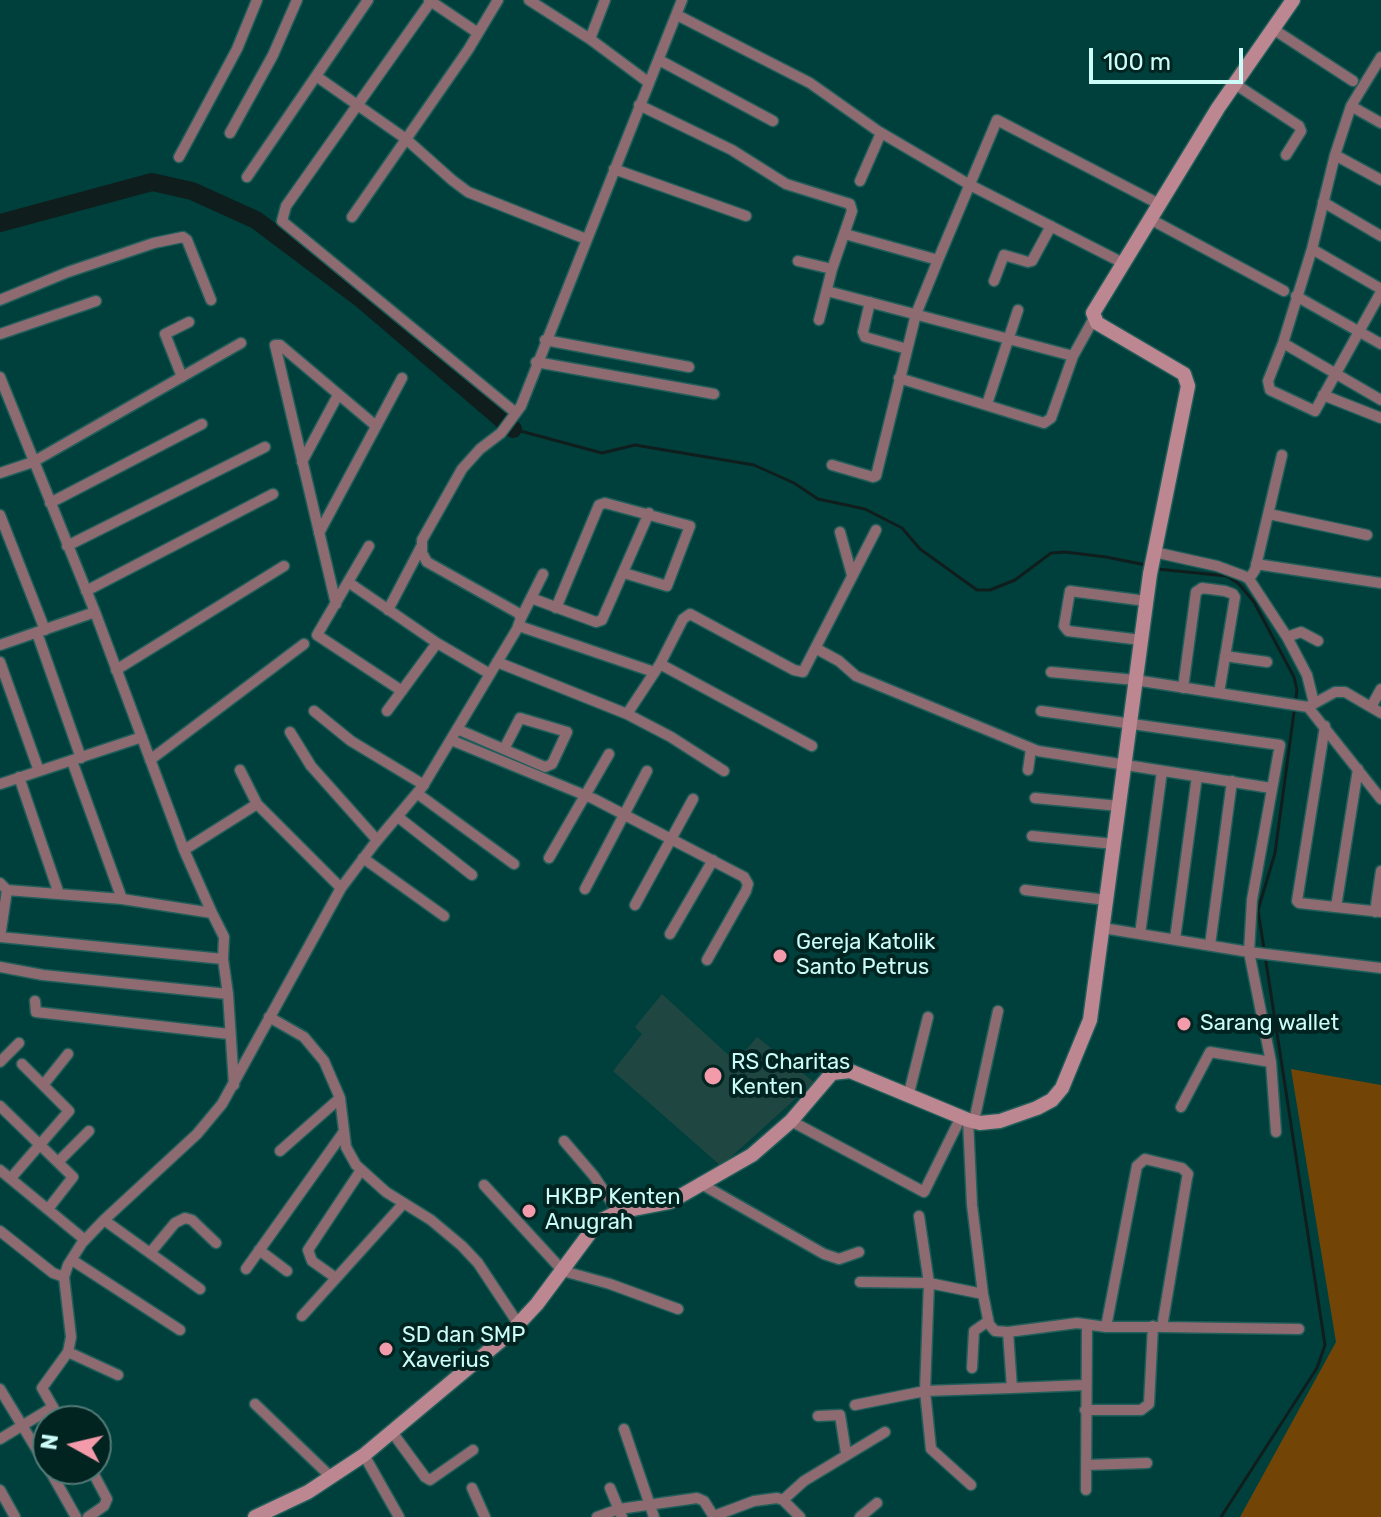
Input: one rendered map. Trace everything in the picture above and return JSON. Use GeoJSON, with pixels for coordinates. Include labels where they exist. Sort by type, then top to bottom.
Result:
{"type":"FeatureCollection","features":[{"type":"Feature","properties":{"kind":"street"},"geometry":{"type":"LineString","coordinates":[[179,157],[237,49],[257,0]]}},
{"type":"Feature","properties":{"kind":"street"},"geometry":{"type":"LineString","coordinates":[[230,133],[273,55],[297,0]]}},
{"type":"Feature","properties":{"kind":"street"},"geometry":{"type":"LineString","coordinates":[[247,177],[368,0]]}},
{"type":"Feature","properties":{"kind":"street"},"geometry":{"type":"LineString","coordinates":[[478,33],[430,0],[286,206],[282,221],[516,414]]}},
{"type":"Feature","properties":{"kind":"street"},"geometry":{"type":"LineString","coordinates":[[352,217],[498,0]]}},
{"type":"Feature","properties":{"kind":"street"},"geometry":{"type":"LineString","coordinates":[[529,0],[590,39],[648,82]]}},
{"type":"Feature","properties":{"kind":"street"},"geometry":{"type":"LineString","coordinates":[[590,39],[605,0]]}},
{"type":"Feature","properties":{"kind":"street"},"geometry":{"type":"LineString","coordinates":[[388,610],[455,479],[471,458],[501,433],[526,395],[536,362],[682,0]]}},
{"type":"Feature","properties":{"kind":"street"},"geometry":{"type":"LineString","coordinates":[[899,378],[987,404],[1037,423],[1047,422],[1073,356],[1093,320],[1093,310],[1235,84],[1293,0]]}},
{"type":"Feature","properties":{"kind":"street"},"geometry":{"type":"LineString","coordinates":[[677,15],[810,83],[881,133],[970,185],[1123,263]]}},
{"type":"Feature","properties":{"kind":"street"},"geometry":{"type":"LineString","coordinates":[[1273,29],[1353,81]]}},
{"type":"Feature","properties":{"kind":"street"},"geometry":{"type":"LineString","coordinates":[[659,60],[773,121]]}},
{"type":"Feature","properties":{"kind":"street"},"geometry":{"type":"LineString","coordinates":[[1312,249],[1381,291],[1316,408],[1311,411],[1270,390],[1268,381],[1312,249],[1335,155],[1351,106],[1380,62]]}},
{"type":"Feature","properties":{"kind":"street"},"geometry":{"type":"LineString","coordinates":[[316,76],[406,139],[468,192],[586,239]]}},
{"type":"Feature","properties":{"kind":"street"},"geometry":{"type":"LineString","coordinates":[[1235,84],[1299,126],[1301,131],[1286,155]]}},
{"type":"Feature","properties":{"kind":"street"},"geometry":{"type":"LineString","coordinates":[[639,105],[732,150],[786,184],[850,204],[852,211],[819,320]]}},
{"type":"Feature","properties":{"kind":"street"},"geometry":{"type":"LineString","coordinates":[[1351,106],[1381,123]]}},
{"type":"Feature","properties":{"kind":"street"},"geometry":{"type":"LineString","coordinates":[[832,465],[876,476],[916,314],[995,122],[999,121],[1159,204]]}},
{"type":"Feature","properties":{"kind":"street"},"geometry":{"type":"LineString","coordinates":[[860,181],[881,133]]}},
{"type":"Feature","properties":{"kind":"street"},"geometry":{"type":"LineString","coordinates":[[1335,155],[1381,180]]}},
{"type":"Feature","properties":{"kind":"street"},"geometry":{"type":"LineString","coordinates":[[614,169],[746,216]]}},
{"type":"Feature","properties":{"kind":"street"},"geometry":{"type":"LineString","coordinates":[[1323,202],[1381,236]]}},
{"type":"Feature","properties":{"kind":"street"},"geometry":{"type":"LineString","coordinates":[[1150,219],[1284,291]]}},
{"type":"Feature","properties":{"kind":"street"},"geometry":{"type":"LineString","coordinates":[[994,281],[1004,255],[1025,262],[1032,261],[1051,226]]}},
{"type":"Feature","properties":{"kind":"street"},"geometry":{"type":"LineString","coordinates":[[845,234],[938,260]]}},
{"type":"Feature","properties":{"kind":"street"},"geometry":{"type":"LineString","coordinates":[[0,300],[68,272],[154,243],[183,237],[187,240],[211,300]]}},
{"type":"Feature","properties":{"kind":"street"},"geometry":{"type":"LineString","coordinates":[[798,261],[832,269]]}},
{"type":"Feature","properties":{"kind":"street"},"geometry":{"type":"LineString","coordinates":[[827,291],[1073,356]]}},
{"type":"Feature","properties":{"kind":"street"},"geometry":{"type":"LineString","coordinates":[[1296,296],[1381,344]]}},
{"type":"Feature","properties":{"kind":"street"},"geometry":{"type":"LineString","coordinates":[[0,334],[96,301]]}},
{"type":"Feature","properties":{"kind":"street"},"geometry":{"type":"LineString","coordinates":[[870,302],[863,332],[865,337],[907,349]]}},
{"type":"Feature","properties":{"kind":"street"},"geometry":{"type":"LineString","coordinates":[[987,404],[1018,310]]}},
{"type":"Feature","properties":{"kind":"street"},"geometry":{"type":"LineString","coordinates":[[255,1517],[308,1492],[364,1455],[519,1325],[598,1222],[618,1212],[662,1205],[703,1185],[752,1155],[791,1121],[836,1072],[850,1071],[968,1120],[993,1122],[1046,1104],[1062,1088],[1088,1029],[1153,554],[1188,381],[1184,374],[1093,320]]}},
{"type":"Feature","properties":{"kind":"street"},"geometry":{"type":"LineString","coordinates":[[182,377],[165,334],[189,322]]}},
{"type":"Feature","properties":{"kind":"street"},"geometry":{"type":"LineString","coordinates":[[545,340],[689,367]]}},
{"type":"Feature","properties":{"kind":"street"},"geometry":{"type":"LineString","coordinates":[[0,473],[33,462],[241,343]]}},
{"type":"Feature","properties":{"kind":"street"},"geometry":{"type":"LineString","coordinates":[[1283,343],[1381,400]]}},
{"type":"Feature","properties":{"kind":"street"},"geometry":{"type":"LineString","coordinates":[[336,604],[275,345],[279,344],[376,426]]}},
{"type":"Feature","properties":{"kind":"street"},"geometry":{"type":"LineString","coordinates":[[536,362],[714,394]]}},
{"type":"Feature","properties":{"kind":"street"},"geometry":{"type":"LineString","coordinates":[[0,377],[95,612],[184,850],[224,935],[223,959],[234,1085]]}},
{"type":"Feature","properties":{"kind":"street"},"geometry":{"type":"LineString","coordinates":[[319,533],[402,378]]}},
{"type":"Feature","properties":{"kind":"street"},"geometry":{"type":"LineString","coordinates":[[302,462],[338,395]]}},
{"type":"Feature","properties":{"kind":"street"},"geometry":{"type":"LineString","coordinates":[[1323,395],[1381,418]]}},
{"type":"Feature","properties":{"kind":"street"},"geometry":{"type":"LineString","coordinates":[[50,503],[202,424]]}},
{"type":"Feature","properties":{"kind":"street"},"geometry":{"type":"LineString","coordinates":[[67,546],[265,447]]}},
{"type":"Feature","properties":{"kind":"street"},"geometry":{"type":"LineString","coordinates":[[1219,693],[1238,583],[1256,564],[1282,455]]}},
{"type":"Feature","properties":{"kind":"street"},"geometry":{"type":"LineString","coordinates":[[86,591],[273,494]]}},
{"type":"Feature","properties":{"kind":"street"},"geometry":{"type":"LineString","coordinates":[[556,608],[599,505],[605,503],[649,513],[691,527],[666,587],[624,573]]}},
{"type":"Feature","properties":{"kind":"street"},"geometry":{"type":"LineString","coordinates":[[531,598],[600,622],[606,615],[649,513]]}},
{"type":"Feature","properties":{"kind":"street"},"geometry":{"type":"LineString","coordinates":[[1269,514],[1367,535]]}},
{"type":"Feature","properties":{"kind":"street"},"geometry":{"type":"LineString","coordinates":[[0,515],[41,631],[76,760],[122,899]]}},
{"type":"Feature","properties":{"kind":"street"},"geometry":{"type":"LineString","coordinates":[[627,714],[657,668],[683,619],[690,614],[799,673],[805,670],[876,530]]}},
{"type":"Feature","properties":{"kind":"street"},"geometry":{"type":"LineString","coordinates":[[840,532],[852,575]]}},
{"type":"Feature","properties":{"kind":"street"},"geometry":{"type":"LineString","coordinates":[[369,546],[317,635],[402,691]]}},
{"type":"Feature","properties":{"kind":"street"},"geometry":{"type":"LineString","coordinates":[[421,547],[429,564],[518,613],[520,622]]}},
{"type":"Feature","properties":{"kind":"street"},"geometry":{"type":"LineString","coordinates":[[1153,554],[1217,566],[1238,583],[1287,637],[1307,675],[1308,705],[1381,799]]}},
{"type":"Feature","properties":{"kind":"street"},"geometry":{"type":"LineString","coordinates":[[1256,564],[1381,583]]}},
{"type":"Feature","properties":{"kind":"street"},"geometry":{"type":"LineString","coordinates":[[116,670],[284,566]]}},
{"type":"Feature","properties":{"kind":"street"},"geometry":{"type":"LineString","coordinates":[[52,1405],[42,1388],[68,1352],[71,1337],[64,1277],[72,1260],[104,1220],[204,1127],[234,1085],[341,888],[421,789],[520,622],[543,574]]}},
{"type":"Feature","properties":{"kind":"street"},"geometry":{"type":"LineString","coordinates":[[348,582],[437,643],[490,674]]}},
{"type":"Feature","properties":{"kind":"street"},"geometry":{"type":"LineString","coordinates":[[1183,688],[1196,592],[1202,588],[1238,583]]}},
{"type":"Feature","properties":{"kind":"street"},"geometry":{"type":"LineString","coordinates":[[1141,640],[1065,630],[1069,592],[1146,601]]}},
{"type":"Feature","properties":{"kind":"street"},"geometry":{"type":"LineString","coordinates":[[0,645],[95,612]]}},
{"type":"Feature","properties":{"kind":"street"},"geometry":{"type":"LineString","coordinates":[[520,622],[657,668],[812,746]]}},
{"type":"Feature","properties":{"kind":"street"},"geometry":{"type":"LineString","coordinates":[[1287,637],[1301,632],[1318,641]]}},
{"type":"Feature","properties":{"kind":"street"},"geometry":{"type":"LineString","coordinates":[[387,711],[437,643]]}},
{"type":"Feature","properties":{"kind":"street"},"geometry":{"type":"LineString","coordinates":[[150,760],[304,644]]}},
{"type":"Feature","properties":{"kind":"street"},"geometry":{"type":"LineString","coordinates":[[817,649],[839,661],[856,676],[1031,749],[1271,788]]}},
{"type":"Feature","properties":{"kind":"street"},"geometry":{"type":"LineString","coordinates":[[1225,656],[1267,662]]}},
{"type":"Feature","properties":{"kind":"street"},"geometry":{"type":"LineString","coordinates":[[0,662],[39,771]]}},
{"type":"Feature","properties":{"kind":"street"},"geometry":{"type":"LineString","coordinates":[[497,662],[627,714],[671,737],[724,771]]}},
{"type":"Feature","properties":{"kind":"street"},"geometry":{"type":"LineString","coordinates":[[1051,672],[1135,680],[1308,705],[1335,692],[1345,692],[1381,713]]}},
{"type":"Feature","properties":{"kind":"street"},"geometry":{"type":"LineString","coordinates":[[1371,707],[1381,689]]}},
{"type":"Feature","properties":{"kind":"street"},"geometry":{"type":"LineString","coordinates":[[314,711],[351,741],[421,789],[514,864]]}},
{"type":"Feature","properties":{"kind":"street"},"geometry":{"type":"LineString","coordinates":[[1041,711],[1280,745],[1252,900],[1252,952],[1271,1062],[1276,1132]]}},
{"type":"Feature","properties":{"kind":"street"},"geometry":{"type":"LineString","coordinates":[[457,729],[504,749],[547,767],[552,764],[567,732],[521,717],[504,749]]}},
{"type":"Feature","properties":{"kind":"street"},"geometry":{"type":"LineString","coordinates":[[1325,726],[1297,901],[1378,912],[1381,871]]}},
{"type":"Feature","properties":{"kind":"street"},"geometry":{"type":"LineString","coordinates":[[290,732],[311,766],[377,840]]}},
{"type":"Feature","properties":{"kind":"street"},"geometry":{"type":"LineString","coordinates":[[0,784],[142,737]]}},
{"type":"Feature","properties":{"kind":"street"},"geometry":{"type":"LineString","coordinates":[[451,740],[584,795],[744,877],[748,884],[707,960]]}},
{"type":"Feature","properties":{"kind":"street"},"geometry":{"type":"LineString","coordinates":[[1028,770],[1031,749]]}},
{"type":"Feature","properties":{"kind":"street"},"geometry":{"type":"LineString","coordinates":[[549,858],[609,754]]}},
{"type":"Feature","properties":{"kind":"street"},"geometry":{"type":"LineString","coordinates":[[1336,907],[1358,769]]}},
{"type":"Feature","properties":{"kind":"street"},"geometry":{"type":"LineString","coordinates":[[240,770],[257,804],[341,888]]}},
{"type":"Feature","properties":{"kind":"street"},"geometry":{"type":"LineString","coordinates":[[585,889],[647,771]]}},
{"type":"Feature","properties":{"kind":"street"},"geometry":{"type":"LineString","coordinates":[[1140,934],[1162,771]]}},
{"type":"Feature","properties":{"kind":"street"},"geometry":{"type":"LineString","coordinates":[[1175,939],[1197,776]]}},
{"type":"Feature","properties":{"kind":"street"},"geometry":{"type":"LineString","coordinates":[[19,777],[59,894]]}},
{"type":"Feature","properties":{"kind":"street"},"geometry":{"type":"LineString","coordinates":[[1210,945],[1232,781]]}},
{"type":"Feature","properties":{"kind":"street"},"geometry":{"type":"LineString","coordinates":[[1035,798],[1119,806]]}},
{"type":"Feature","properties":{"kind":"street"},"geometry":{"type":"LineString","coordinates":[[635,905],[693,799]]}},
{"type":"Feature","properties":{"kind":"street"},"geometry":{"type":"LineString","coordinates":[[184,850],[257,804]]}},
{"type":"Feature","properties":{"kind":"street"},"geometry":{"type":"LineString","coordinates":[[398,817],[472,875]]}},
{"type":"Feature","properties":{"kind":"street"},"geometry":{"type":"LineString","coordinates":[[1032,836],[1114,844]]}},
{"type":"Feature","properties":{"kind":"street"},"geometry":{"type":"LineString","coordinates":[[363,858],[444,916]]}},
{"type":"Feature","properties":{"kind":"street"},"geometry":{"type":"LineString","coordinates":[[670,934],[713,860]]}},
{"type":"Feature","properties":{"kind":"street"},"geometry":{"type":"LineString","coordinates":[[212,913],[122,899],[4,887],[0,937],[223,959]]}},
{"type":"Feature","properties":{"kind":"street"},"geometry":{"type":"LineString","coordinates":[[1025,890],[1106,900]]}},
{"type":"Feature","properties":{"kind":"street"},"geometry":{"type":"LineString","coordinates":[[1103,928],[1252,952],[1381,968]]}},
{"type":"Feature","properties":{"kind":"street"},"geometry":{"type":"LineString","coordinates":[[0,967],[43,975],[228,994]]}},
{"type":"Feature","properties":{"kind":"street"},"geometry":{"type":"LineString","coordinates":[[35,1001],[36,1012],[229,1034]]}},
{"type":"Feature","properties":{"kind":"street"},"geometry":{"type":"LineString","coordinates":[[791,1121],[924,1192],[968,1120],[998,1011]]}},
{"type":"Feature","properties":{"kind":"street"},"geometry":{"type":"LineString","coordinates":[[269,1017],[311,1043],[330,1071],[340,1098],[343,1133],[349,1153],[361,1170],[403,1204],[431,1220],[471,1255],[519,1325]]}},
{"type":"Feature","properties":{"kind":"street"},"geometry":{"type":"LineString","coordinates":[[909,1093],[928,1017]]}},
{"type":"Feature","properties":{"kind":"street"},"geometry":{"type":"LineString","coordinates":[[0,1062],[19,1043]]}},
{"type":"Feature","properties":{"kind":"street"},"geometry":{"type":"LineString","coordinates":[[1181,1107],[1210,1052],[1271,1062]]}},
{"type":"Feature","properties":{"kind":"street"},"geometry":{"type":"LineString","coordinates":[[44,1084],[68,1054]]}},
{"type":"Feature","properties":{"kind":"street"},"geometry":{"type":"LineString","coordinates":[[11,1178],[69,1111],[22,1064]]}},
{"type":"Feature","properties":{"kind":"street"},"geometry":{"type":"LineString","coordinates":[[280,1151],[340,1098]]}},
{"type":"Feature","properties":{"kind":"street"},"geometry":{"type":"LineString","coordinates":[[0,1106],[73,1179],[48,1209]]}},
{"type":"Feature","properties":{"kind":"street"},"geometry":{"type":"LineString","coordinates":[[968,1120],[972,1205],[983,1294],[987,1322],[995,1331],[1077,1323],[1106,1327],[1299,1329]]}},
{"type":"Feature","properties":{"kind":"street"},"geometry":{"type":"LineString","coordinates":[[58,1162],[89,1131]]}},
{"type":"Feature","properties":{"kind":"street"},"geometry":{"type":"LineString","coordinates":[[246,1269],[343,1133]]}},
{"type":"Feature","properties":{"kind":"street"},"geometry":{"type":"LineString","coordinates":[[564,1141],[594,1176],[618,1212]]}},
{"type":"Feature","properties":{"kind":"street"},"geometry":{"type":"LineString","coordinates":[[1085,1410],[1141,1410],[1149,1404],[1157,1326],[1188,1174],[1182,1168],[1145,1159],[1137,1166],[1106,1327]]}},
{"type":"Feature","properties":{"kind":"street"},"geometry":{"type":"LineString","coordinates":[[0,1170],[85,1240]]}},
{"type":"Feature","properties":{"kind":"street"},"geometry":{"type":"LineString","coordinates":[[336,1278],[312,1261],[308,1250],[361,1170]]}},
{"type":"Feature","properties":{"kind":"street"},"geometry":{"type":"LineString","coordinates":[[484,1185],[563,1271],[610,1284],[678,1309]]}},
{"type":"Feature","properties":{"kind":"street"},"geometry":{"type":"LineString","coordinates":[[703,1185],[824,1254],[839,1259],[859,1252]]}},
{"type":"Feature","properties":{"kind":"street"},"geometry":{"type":"LineString","coordinates":[[302,1316],[403,1204]]}},
{"type":"Feature","properties":{"kind":"street"},"geometry":{"type":"LineString","coordinates":[[919,1216],[929,1283],[925,1391],[931,1449],[971,1485]]}},
{"type":"Feature","properties":{"kind":"street"},"geometry":{"type":"LineString","coordinates":[[150,1253],[175,1223],[185,1218],[192,1220],[216,1243]]}},
{"type":"Feature","properties":{"kind":"street"},"geometry":{"type":"LineString","coordinates":[[104,1220],[200,1289]]}},
{"type":"Feature","properties":{"kind":"street"},"geometry":{"type":"LineString","coordinates":[[0,1231],[53,1273],[64,1277]]}},
{"type":"Feature","properties":{"kind":"street"},"geometry":{"type":"LineString","coordinates":[[259,1250],[287,1271]]}},
{"type":"Feature","properties":{"kind":"street"},"geometry":{"type":"LineString","coordinates":[[72,1260],[180,1330]]}},
{"type":"Feature","properties":{"kind":"street"},"geometry":{"type":"LineString","coordinates":[[860,1282],[929,1283],[983,1294]]}},
{"type":"Feature","properties":{"kind":"street"},"geometry":{"type":"LineString","coordinates":[[972,1368],[974,1331],[987,1322]]}},
{"type":"Feature","properties":{"kind":"street"},"geometry":{"type":"LineString","coordinates":[[1086,1490],[1087,1326]]}},
{"type":"Feature","properties":{"kind":"street"},"geometry":{"type":"LineString","coordinates":[[1008,1332],[1012,1388]]}},
{"type":"Feature","properties":{"kind":"street"},"geometry":{"type":"LineString","coordinates":[[68,1352],[118,1375]]}},
{"type":"Feature","properties":{"kind":"street"},"geometry":{"type":"LineString","coordinates":[[855,1405],[925,1391],[1085,1385]]}},
{"type":"Feature","properties":{"kind":"street"},"geometry":{"type":"LineString","coordinates":[[0,1389],[32,1440]]}},
{"type":"Feature","properties":{"kind":"street"},"geometry":{"type":"LineString","coordinates":[[255,1404],[331,1477]]}},
{"type":"Feature","properties":{"kind":"street"},"geometry":{"type":"LineString","coordinates":[[818,1416],[840,1415],[846,1453]]}},
{"type":"Feature","properties":{"kind":"street"},"geometry":{"type":"LineString","coordinates":[[0,1439],[32,1420]]}},
{"type":"Feature","properties":{"kind":"street"},"geometry":{"type":"LineString","coordinates":[[624,1429],[654,1517]]}},
{"type":"Feature","properties":{"kind":"street"},"geometry":{"type":"LineString","coordinates":[[392,1432],[430,1480],[473,1450]]}},
{"type":"Feature","properties":{"kind":"street"},"geometry":{"type":"LineString","coordinates":[[783,1500],[804,1481],[846,1453],[885,1432]]}},
{"type":"Feature","properties":{"kind":"street"},"geometry":{"type":"LineString","coordinates":[[364,1455],[399,1517]]}},
{"type":"Feature","properties":{"kind":"street"},"geometry":{"type":"LineString","coordinates":[[1086,1465],[1147,1463]]}},
{"type":"Feature","properties":{"kind":"street"},"geometry":{"type":"LineString","coordinates":[[58,1485],[76,1517]]}},
{"type":"Feature","properties":{"kind":"street"},"geometry":{"type":"LineString","coordinates":[[100,1485],[111,1517]]}},
{"type":"Feature","properties":{"kind":"street"},"geometry":{"type":"LineString","coordinates":[[472,1488],[485,1517]]}},
{"type":"Feature","properties":{"kind":"street"},"geometry":{"type":"LineString","coordinates":[[610,1488],[620,1513]]}},
{"type":"Feature","properties":{"kind":"street"},"geometry":{"type":"LineString","coordinates":[[0,1490],[15,1517]]}},
{"type":"Feature","properties":{"kind":"street"},"geometry":{"type":"LineString","coordinates":[[597,1517],[650,1504],[701,1499],[714,1516],[771,1498],[783,1500],[800,1517]]}},
{"type":"Feature","properties":{"kind":"street"},"geometry":{"type":"LineString","coordinates":[[88,1517],[107,1503]]}},
{"type":"Feature","properties":{"kind":"street"},"geometry":{"type":"LineString","coordinates":[[860,1517],[877,1503]]}},
{"type":"Feature","properties":{"kind":"shaded area","name":"RS Charitas Kenten"},"geometry":{"type":"Polygon","coordinates":[[[662,994],[736,1062],[757,1037],[814,1082],[721,1166],[613,1071],[642,1034],[635,1027],[662,994]]]}},
{"type":"Feature","properties":{"kind":"shaded area"},"geometry":{"type":"Polygon","coordinates":[[[1291,1069],[1381,1085],[1381,1517],[1240,1517],[1336,1342],[1291,1069]]]}},
{"type":"Feature","properties":{"kind":"waterway"},"geometry":{"type":"LineString","coordinates":[[0,223],[152,182],[192,191],[256,220],[360,298],[513,429]]}},
{"type":"Feature","properties":{"kind":"waterway"},"geometry":{"type":"LineString","coordinates":[[513,429],[602,453],[635,445],[754,465],[794,483],[818,499],[865,509],[902,528],[920,549],[977,590],[990,590],[1015,580],[1051,553],[1106,557],[1146,565]]}},
{"type":"Feature","properties":{"kind":"waterway"},"geometry":{"type":"LineString","coordinates":[[1157,569],[1227,576],[1239,584],[1254,602],[1294,677],[1297,690],[1275,853],[1258,910],[1325,1345],[1317,1368],[1221,1517]]}},
{"type":"Feature","properties":{"kind":"place","name":"Gereja Katolik Santo Petrus"},"geometry":{"type":"Point","coordinates":[780,956]}},
{"type":"Feature","properties":{"kind":"place","name":"Sarang wallet"},"geometry":{"type":"Point","coordinates":[1184,1024]}},
{"type":"Feature","properties":{"kind":"place","name":"RS Charitas Kenten"},"geometry":{"type":"Point","coordinates":[713,1076]}},
{"type":"Feature","properties":{"kind":"place","name":"HKBP Kenten Anugrah"},"geometry":{"type":"Point","coordinates":[529,1211]}},
{"type":"Feature","properties":{"kind":"place","name":"SD dan SMP Xaverius"},"geometry":{"type":"Point","coordinates":[386,1349]}}]}
